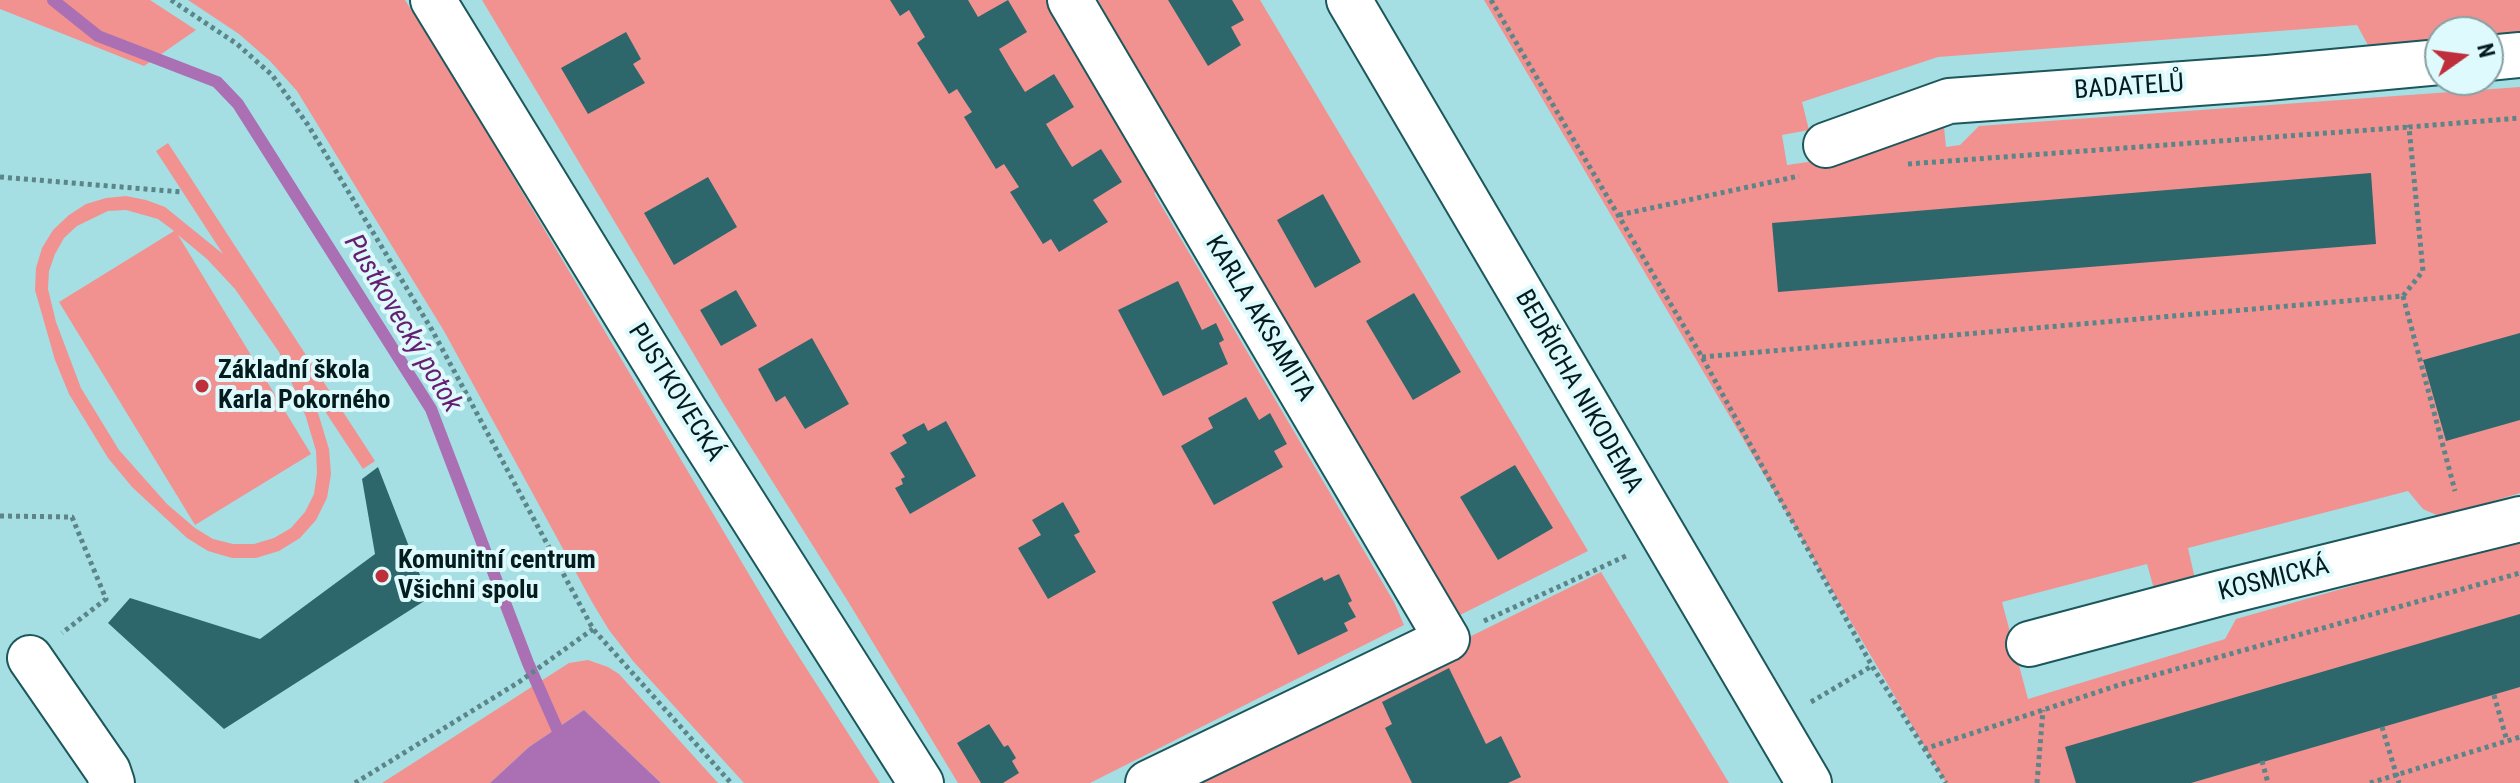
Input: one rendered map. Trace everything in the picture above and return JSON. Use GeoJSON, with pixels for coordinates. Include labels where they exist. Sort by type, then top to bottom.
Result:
{"type":"FeatureCollection","features":[{"type":"Feature","properties":{"kind":"street","name":"PUSTKOVECKÁ"},"geometry":{"type":"LineString","coordinates":[[433,0],[685,411],[921,783]]}},
{"type":"Feature","properties":{"kind":"street","name":"KARLA AKSAMITA"},"geometry":{"type":"LineString","coordinates":[[1070,0],[1447,639]]}},
{"type":"Feature","properties":{"kind":"street","name":"BEDŘICHA NIKODEMA"},"geometry":{"type":"LineString","coordinates":[[1349,0],[1809,783]]}},
{"type":"Feature","properties":{"kind":"street","name":"BADATELŮ"},"geometry":{"type":"LineString","coordinates":[[1813,160],[1949,101],[2424,63]]}},
{"type":"Feature","properties":{"kind":"street","name":"KOSMICKÁ"},"geometry":{"type":"LineString","coordinates":[[2029,644],[2520,519]]}},
{"type":"Feature","properties":{"kind":"street"},"geometry":{"type":"LineString","coordinates":[[1148,783],[1447,639]]}},
{"type":"Feature","properties":{"kind":"street"},"geometry":{"type":"LineString","coordinates":[[30,658],[108,771],[112,783]]}},
{"type":"Feature","properties":{"kind":"path"},"geometry":{"type":"LineString","coordinates":[[171,0],[237,44],[272,75],[308,125],[432,330],[593,629],[731,783]]}},
{"type":"Feature","properties":{"kind":"path"},"geometry":{"type":"LineString","coordinates":[[1491,0],[1702,357],[1872,666],[1946,783]]}},
{"type":"Feature","properties":{"kind":"path"},"geometry":{"type":"LineString","coordinates":[[1894,165],[2520,118]]}},
{"type":"Feature","properties":{"kind":"path"},"geometry":{"type":"LineString","coordinates":[[1702,357],[2403,296],[2423,271],[2409,127]]}},
{"type":"Feature","properties":{"kind":"path"},"geometry":{"type":"LineString","coordinates":[[1619,215],[1813,160]]}},
{"type":"Feature","properties":{"kind":"path"},"geometry":{"type":"LineString","coordinates":[[0,177],[182,192]]}},
{"type":"Feature","properties":{"kind":"path"},"geometry":{"type":"LineString","coordinates":[[2403,296],[2479,584]]}},
{"type":"Feature","properties":{"kind":"path"},"geometry":{"type":"LineString","coordinates":[[0,516],[72,517],[106,599],[30,658]]}},
{"type":"Feature","properties":{"kind":"path"},"geometry":{"type":"LineString","coordinates":[[1447,639],[1632,553]]}},
{"type":"Feature","properties":{"kind":"path"},"geometry":{"type":"LineString","coordinates":[[1924,749],[2119,685],[2520,573]]}},
{"type":"Feature","properties":{"kind":"path"},"geometry":{"type":"LineString","coordinates":[[355,783],[519,682],[593,629]]}},
{"type":"Feature","properties":{"kind":"path"},"geometry":{"type":"LineString","coordinates":[[2494,695],[2507,741]]}},
{"type":"Feature","properties":{"kind":"path"},"geometry":{"type":"LineString","coordinates":[[2037,783],[2043,710]]}},
{"type":"Feature","properties":{"kind":"path"},"geometry":{"type":"LineString","coordinates":[[2382,727],[2399,783]]}},
{"type":"Feature","properties":{"kind":"path"},"geometry":{"type":"LineString","coordinates":[[2370,783],[2520,737]]}},
{"type":"Feature","properties":{"kind":"path"},"geometry":{"type":"LineString","coordinates":[[2262,761],[2268,783]]}},
{"type":"Feature","properties":{"kind":"shaded area"},"geometry":{"type":"Polygon","coordinates":[[[0,0],[150,0],[196,30],[144,66],[0,9],[0,0]]]}},
{"type":"Feature","properties":{"kind":"shaded area"},"geometry":{"type":"Polygon","coordinates":[[[188,0],[405,0],[785,635],[880,783],[744,783],[633,661],[592,602],[444,331],[297,91],[270,61],[239,34],[188,0]]]}},
{"type":"Feature","properties":{"kind":"shaded area"},"geometry":{"type":"Polygon","coordinates":[[[482,0],[1058,0],[1168,184],[1154,193],[1394,602],[1404,625],[1090,783],[958,783],[723,403],[482,0]]]}},
{"type":"Feature","properties":{"kind":"shaded area"},"geometry":{"type":"Polygon","coordinates":[[[1098,0],[1260,0],[1588,551],[1456,617],[1331,416],[1098,0]]]}},
{"type":"Feature","properties":{"kind":"shaded area"},"geometry":{"type":"Polygon","coordinates":[[[1484,0],[2520,0],[2520,46],[2504,47],[2504,16],[2424,16],[2424,50],[2369,47],[2357,25],[1938,57],[1802,102],[1809,130],[1782,135],[1787,165],[1864,154],[1944,127],[1946,147],[1960,145],[1979,126],[2424,94],[2504,96],[2504,88],[2520,87],[2520,493],[2441,517],[2423,509],[2408,491],[2188,548],[2195,579],[2154,589],[2147,564],[2002,602],[2028,699],[2225,639],[2236,619],[2520,538],[2520,783],[1946,783],[1484,0]]]}},
{"type":"Feature","properties":{"kind":"shaded area"},"geometry":{"type":"Polygon","coordinates":[[[168,143],[375,461],[363,469],[311,390],[329,449],[331,474],[327,498],[316,520],[300,538],[279,551],[256,558],[232,558],[208,551],[187,538],[132,487],[108,458],[69,394],[55,360],[35,290],[36,268],[42,248],[53,230],[86,204],[106,198],[126,196],[165,207],[223,254],[156,151],[168,143]],[[126,210],[108,211],[77,226],[64,238],[49,271],[48,289],[56,322],[81,388],[119,450],[167,504],[213,539],[233,544],[254,544],[274,538],[291,528],[305,512],[314,494],[316,451],[306,417],[279,352],[235,289],[207,259],[178,235],[311,454],[195,525],[59,302],[174,231],[158,219],[126,210]]]}},
{"type":"Feature","properties":{"kind":"shaded area"},"geometry":{"type":"Polygon","coordinates":[[[1601,572],[1729,783],[1176,783],[1220,760],[1601,572]]]}},
{"type":"Feature","properties":{"kind":"shaded area"},"geometry":{"type":"Polygon","coordinates":[[[588,660],[619,674],[718,783],[661,783],[584,710],[529,747],[490,783],[382,783],[569,663],[588,660]]]}},
{"type":"Feature","properties":{"kind":"shaded area"},"geometry":{"type":"Polygon","coordinates":[[[584,710],[661,783],[490,783],[529,747],[584,710]]]}},
{"type":"Feature","properties":{"kind":"building"},"geometry":{"type":"Polygon","coordinates":[[[890,0],[968,0],[978,17],[1008,0],[1027,32],[999,49],[1025,92],[1054,74],[1074,107],[1046,124],[1072,167],[1101,149],[1122,182],[1093,200],[1108,222],[1059,252],[1051,239],[1043,244],[1010,192],[1019,187],[1004,164],[996,169],[964,117],[972,112],[957,89],[949,94],[917,43],[925,37],[909,10],[900,16],[890,0]]]}},
{"type":"Feature","properties":{"kind":"building"},"geometry":{"type":"Polygon","coordinates":[[[1168,0],[1232,0],[1244,20],[1231,27],[1241,45],[1208,66],[1168,0]]]}},
{"type":"Feature","properties":{"kind":"building"},"geometry":{"type":"Polygon","coordinates":[[[626,32],[641,59],[633,64],[645,83],[588,114],[561,68],[626,32]]]}},
{"type":"Feature","properties":{"kind":"building"},"geometry":{"type":"Polygon","coordinates":[[[2371,173],[2376,244],[1778,292],[1772,223],[2371,173]]]}},
{"type":"Feature","properties":{"kind":"building"},"geometry":{"type":"Polygon","coordinates":[[[708,177],[737,227],[674,265],[644,213],[708,177]]]}},
{"type":"Feature","properties":{"kind":"building"},"geometry":{"type":"Polygon","coordinates":[[[1323,194],[1361,262],[1315,288],[1277,220],[1323,194]]]}},
{"type":"Feature","properties":{"kind":"building"},"geometry":{"type":"Polygon","coordinates":[[[1178,281],[1202,330],[1216,323],[1224,340],[1219,343],[1228,364],[1163,396],[1118,310],[1178,281]]]}},
{"type":"Feature","properties":{"kind":"building"},"geometry":{"type":"Polygon","coordinates":[[[736,290],[757,326],[721,346],[700,310],[736,290]]]}},
{"type":"Feature","properties":{"kind":"building"},"geometry":{"type":"Polygon","coordinates":[[[1414,293],[1461,372],[1413,400],[1366,321],[1414,293]]]}},
{"type":"Feature","properties":{"kind":"building"},"geometry":{"type":"Polygon","coordinates":[[[2520,333],[2520,420],[2446,441],[2423,360],[2520,333]]]}},
{"type":"Feature","properties":{"kind":"building"},"geometry":{"type":"Polygon","coordinates":[[[812,338],[849,404],[805,429],[785,396],[776,402],[758,369],[812,338]]]}},
{"type":"Feature","properties":{"kind":"building"},"geometry":{"type":"Polygon","coordinates":[[[1246,397],[1259,420],[1270,413],[1287,444],[1274,451],[1283,467],[1214,505],[1181,446],[1213,428],[1208,418],[1246,397]]]}},
{"type":"Feature","properties":{"kind":"building"},"geometry":{"type":"Polygon","coordinates":[[[946,421],[976,476],[910,514],[895,488],[903,484],[901,479],[905,477],[890,453],[907,443],[902,435],[924,423],[928,431],[946,421]]]}},
{"type":"Feature","properties":{"kind":"building"},"geometry":{"type":"Polygon","coordinates":[[[1515,465],[1553,528],[1498,560],[1460,497],[1515,465]]]}},
{"type":"Feature","properties":{"kind":"building","name":"Komunitní centrum Všichni spolu"},"geometry":{"type":"Polygon","coordinates":[[[378,467],[429,598],[224,729],[108,623],[130,598],[260,639],[375,554],[362,479],[378,467]]]}},
{"type":"Feature","properties":{"kind":"building"},"geometry":{"type":"Polygon","coordinates":[[[1063,502],[1080,532],[1074,535],[1096,572],[1048,599],[1018,548],[1041,535],[1032,520],[1063,502]]]}},
{"type":"Feature","properties":{"kind":"building"},"geometry":{"type":"Polygon","coordinates":[[[1339,574],[1356,617],[1344,623],[1348,631],[1298,655],[1272,602],[1322,577],[1324,581],[1339,574]]]}},
{"type":"Feature","properties":{"kind":"building"},"geometry":{"type":"Polygon","coordinates":[[[2520,614],[2520,687],[2191,783],[2076,783],[2065,747],[2520,614]]]}},
{"type":"Feature","properties":{"kind":"building"},"geometry":{"type":"Polygon","coordinates":[[[1449,668],[1486,744],[1501,736],[1521,777],[1508,783],[1412,783],[1385,728],[1392,724],[1382,702],[1449,668]]]}},
{"type":"Feature","properties":{"kind":"building"},"geometry":{"type":"Polygon","coordinates":[[[989,724],[1004,747],[1008,745],[1016,758],[1012,761],[1019,773],[1003,783],[981,783],[957,743],[989,724]]]}},
{"type":"Feature","properties":{"kind":"waterway","name":"Pustkovecký potok"},"geometry":{"type":"LineString","coordinates":[[53,0],[98,36],[217,82],[238,104],[431,409],[528,663],[562,740]]}},
{"type":"Feature","properties":{"kind":"place","name":"Základní škola Karla Pokorného"},"geometry":{"type":"Point","coordinates":[202,386]}},
{"type":"Feature","properties":{"kind":"place","name":"Komunitní centrum Všichni spolu"},"geometry":{"type":"Point","coordinates":[382,576]}}]}
